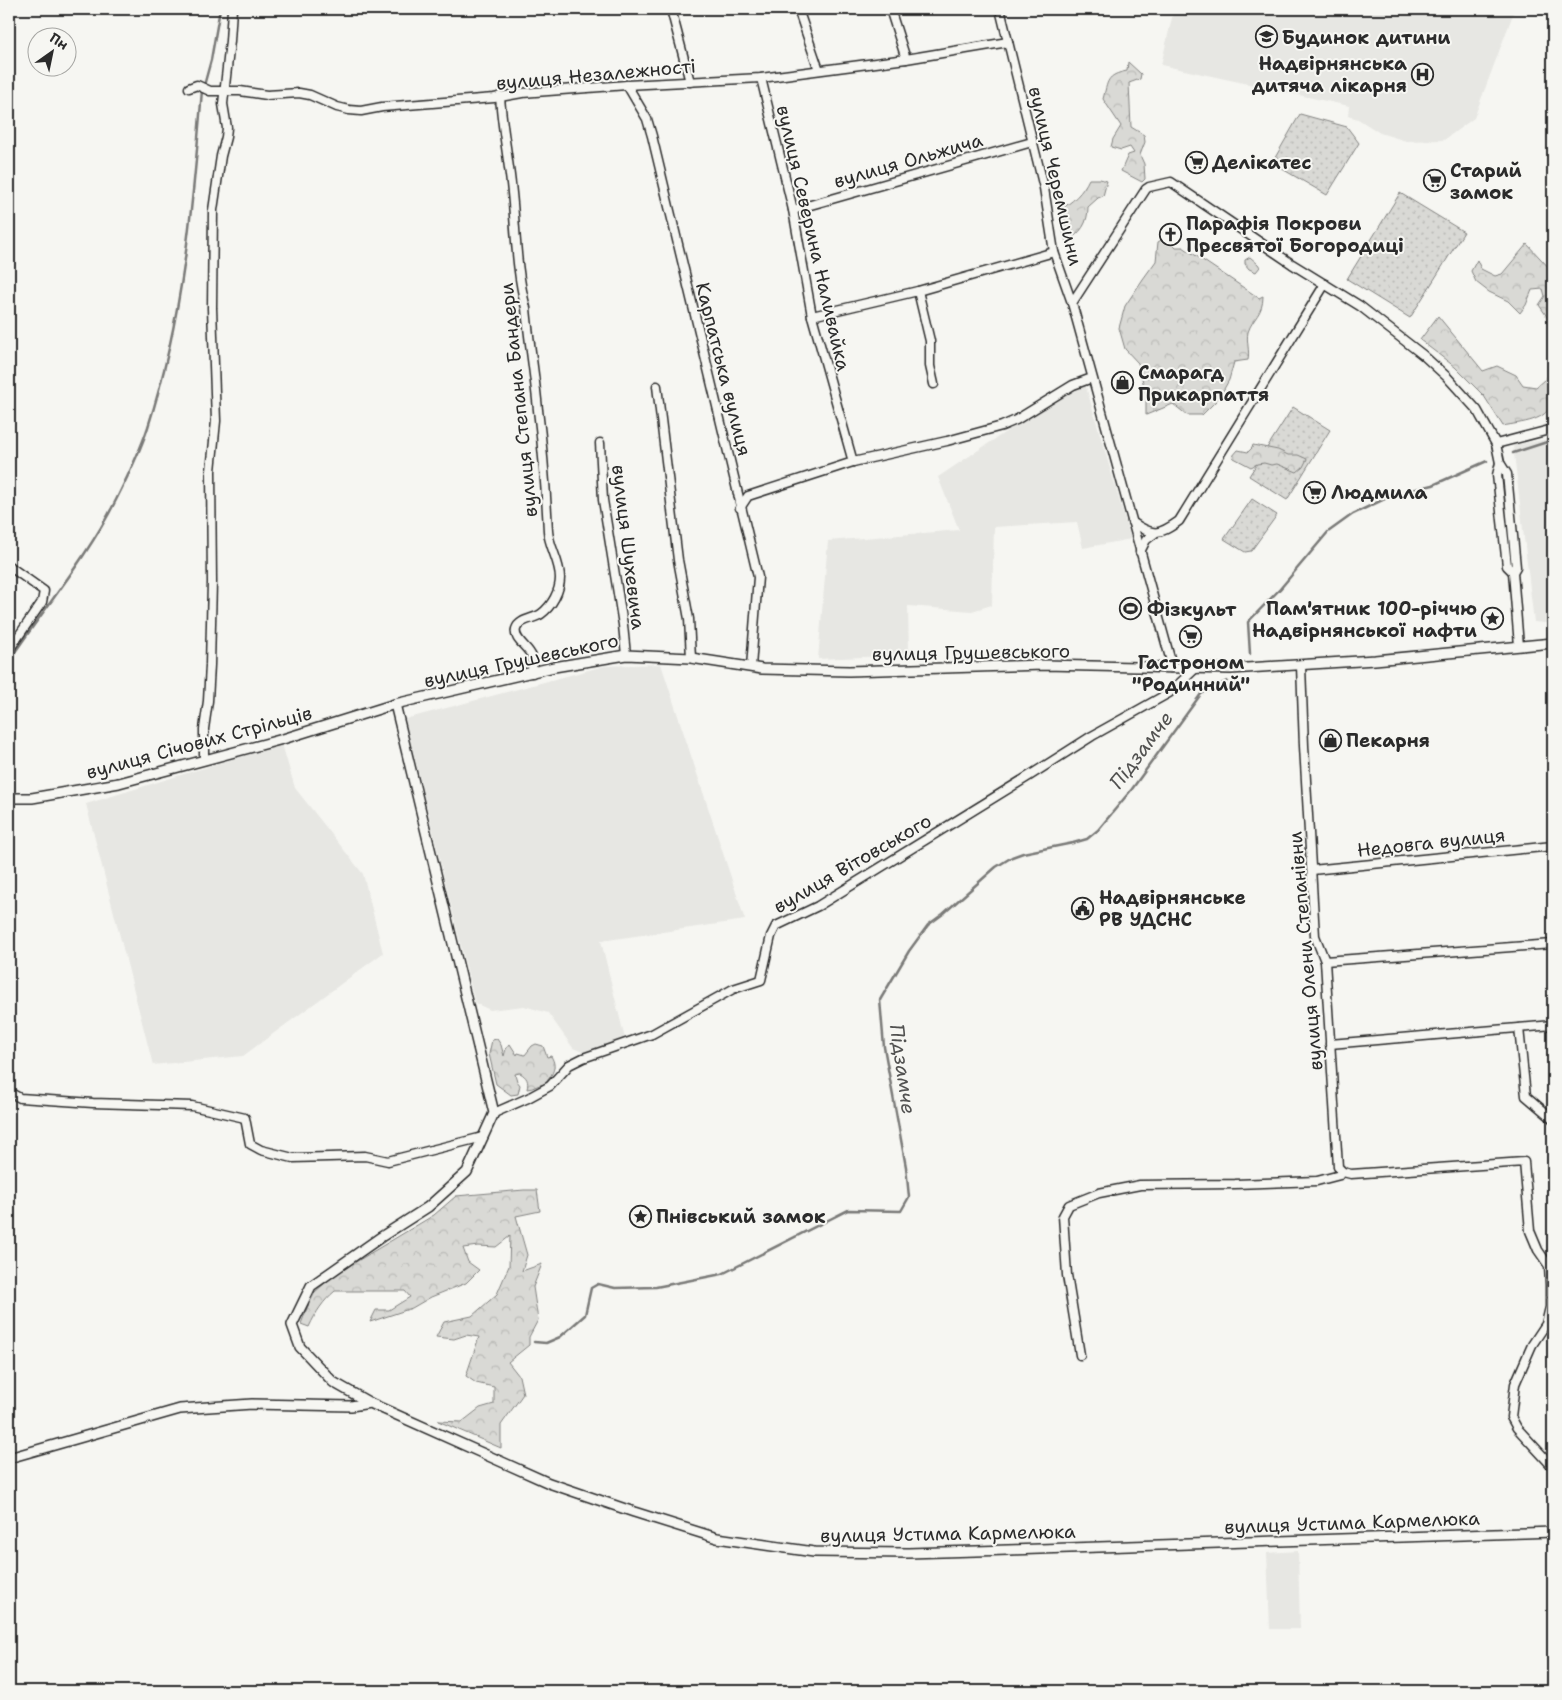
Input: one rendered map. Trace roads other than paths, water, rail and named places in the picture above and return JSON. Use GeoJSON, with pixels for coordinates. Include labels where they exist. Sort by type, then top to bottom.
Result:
{"type":"FeatureCollection","features":[{"type":"Feature","properties":{"kind":"street"},"geometry":{"type":"LineString","coordinates":[[204,760],[204,729],[210,665],[212,582],[211,471],[216,421],[212,308],[213,210],[227,128],[223,104],[226,92],[232,9]]}},
{"type":"Feature","properties":{"kind":"street"},"geometry":{"type":"LineString","coordinates":[[671,9],[690,82]]}},
{"type":"Feature","properties":{"kind":"street"},"geometry":{"type":"LineString","coordinates":[[798,9],[819,70]]}},
{"type":"Feature","properties":{"kind":"street"},"geometry":{"type":"LineString","coordinates":[[890,9],[906,59]]}},
{"type":"Feature","properties":{"kind":"street","name":"вулиця Черемшини"},"geometry":{"type":"LineString","coordinates":[[1000,9],[1044,188],[1054,252],[1072,303],[1170,658],[1171,668]]}},
{"type":"Feature","properties":{"kind":"street","name":"вулиця Незалежності"},"geometry":{"type":"LineString","coordinates":[[189,88],[197,85],[210,91],[240,91],[267,95],[299,93],[310,95],[337,107],[361,111],[382,107],[627,85],[761,78],[906,59],[1008,42]]}},
{"type":"Feature","properties":{"kind":"street","name":"вулиця Северина Наливайка"},"geometry":{"type":"LineString","coordinates":[[761,78],[793,210],[812,316],[853,462]]}},
{"type":"Feature","properties":{"kind":"street","name":"Карпатська вулиця"},"geometry":{"type":"LineString","coordinates":[[627,85],[647,119],[652,136],[758,577],[751,667]]}},
{"type":"Feature","properties":{"kind":"street","name":"вулиця Степана Бандери"},"geometry":{"type":"LineString","coordinates":[[500,96],[509,161],[522,293],[526,308],[539,411],[550,542],[558,564],[560,579],[558,591],[548,608],[540,615],[521,622],[516,627],[515,634],[527,647],[532,658],[532,673]]}},
{"type":"Feature","properties":{"kind":"street","name":"вулиця Ольжича"},"geometry":{"type":"LineString","coordinates":[[793,210],[1032,142]]}},
{"type":"Feature","properties":{"kind":"street"},"geometry":{"type":"LineString","coordinates":[[1072,303],[1146,189],[1171,182],[1292,264],[1360,306],[1388,327],[1447,377],[1477,410],[1496,444],[1500,463],[1507,474],[1516,567],[1513,572],[1519,646]]}},
{"type":"Feature","properties":{"kind":"street"},"geometry":{"type":"LineString","coordinates":[[812,316],[918,291],[1054,252]]}},
{"type":"Feature","properties":{"kind":"street"},"geometry":{"type":"LineString","coordinates":[[1140,552],[1146,540],[1155,533],[1169,528],[1179,521],[1325,284]]}},
{"type":"Feature","properties":{"kind":"street"},"geometry":{"type":"LineString","coordinates":[[918,291],[930,341],[930,366],[934,384]]}},
{"type":"Feature","properties":{"kind":"street"},"geometry":{"type":"LineString","coordinates":[[740,508],[748,496],[853,462],[947,441],[1002,426],[1016,420],[1073,385],[1092,378]]}},
{"type":"Feature","properties":{"kind":"street"},"geometry":{"type":"LineString","coordinates":[[657,386],[678,560],[689,619],[691,658]]}},
{"type":"Feature","properties":{"kind":"street"},"geometry":{"type":"LineString","coordinates":[[1496,444],[1553,429]]}},
{"type":"Feature","properties":{"kind":"street","name":"вулиця Шухевича"},"geometry":{"type":"LineString","coordinates":[[600,443],[603,500],[626,655]]}},
{"type":"Feature","properties":{"kind":"street"},"geometry":{"type":"LineString","coordinates":[[1132,522],[1146,531],[1155,533]]}},
{"type":"Feature","properties":{"kind":"street"},"geometry":{"type":"LineString","coordinates":[[9,566],[44,591],[42,602],[9,650]]}},
{"type":"Feature","properties":{"kind":"street","name":"вулиця Грушевського"},"geometry":{"type":"LineString","coordinates":[[395,704],[554,667],[626,655],[691,658],[751,667],[849,671],[1044,664],[1196,669],[1301,666],[1553,643]]}},
{"type":"Feature","properties":{"kind":"street","name":"вулиця Олени Степанівни"},"geometry":{"type":"LineString","coordinates":[[1301,666],[1316,936],[1325,961],[1338,1167],[1341,1173]]}},
{"type":"Feature","properties":{"kind":"street","name":"вулиця Вітовського"},"geometry":{"type":"LineString","coordinates":[[494,1112],[528,1098],[550,1086],[569,1065],[583,1058],[652,1034],[733,989],[761,980],[771,936],[776,926],[818,906],[1092,736],[1169,693],[1196,669]]}},
{"type":"Feature","properties":{"kind":"street"},"geometry":{"type":"LineString","coordinates":[[395,704],[494,1112]]}},
{"type":"Feature","properties":{"kind":"street","name":"вулиця Січових Стрільців"},"geometry":{"type":"LineString","coordinates":[[9,798],[32,798],[71,792],[152,775],[283,739],[395,704]]}},
{"type":"Feature","properties":{"kind":"street","name":"Недовга вулиця"},"geometry":{"type":"LineString","coordinates":[[1312,870],[1553,846]]}},
{"type":"Feature","properties":{"kind":"street"},"geometry":{"type":"LineString","coordinates":[[1325,961],[1553,944]]}},
{"type":"Feature","properties":{"kind":"street"},"geometry":{"type":"LineString","coordinates":[[1330,1044],[1553,1025]]}},
{"type":"Feature","properties":{"kind":"street"},"geometry":{"type":"LineString","coordinates":[[1519,1028],[1526,1096],[1553,1119]]}},
{"type":"Feature","properties":{"kind":"street"},"geometry":{"type":"LineString","coordinates":[[9,1092],[20,1098],[93,1104],[192,1106],[245,1118],[250,1144],[262,1150],[292,1158],[365,1156],[388,1161],[483,1137]]}},
{"type":"Feature","properties":{"kind":"street","name":"вулиця Устима Кармелюка"},"geometry":{"type":"LineString","coordinates":[[494,1112],[467,1172],[428,1207],[311,1286],[292,1325],[300,1348],[333,1382],[370,1403],[549,1483],[717,1538],[814,1552],[908,1553],[1553,1532]]}},
{"type":"Feature","properties":{"kind":"street"},"geometry":{"type":"LineString","coordinates":[[1080,1356],[1067,1275],[1063,1216],[1069,1205],[1099,1193],[1140,1184],[1317,1182],[1341,1173],[1351,1174],[1524,1162],[1530,1231],[1538,1250],[1548,1266],[1550,1307],[1546,1324],[1532,1345],[1515,1384],[1511,1417],[1517,1428],[1553,1467]]}},
{"type":"Feature","properties":{"kind":"street"},"geometry":{"type":"LineString","coordinates":[[9,1458],[180,1409],[252,1404],[351,1406],[370,1403]]}},
{"type":"Feature","properties":{"kind":"waterway"},"geometry":{"type":"LineString","coordinates":[[205,82],[220,9]]}},
{"type":"Feature","properties":{"kind":"waterway"},"geometry":{"type":"LineString","coordinates":[[9,661],[79,562],[105,521],[134,464],[148,427],[170,344],[185,260],[202,90]]}},
{"type":"Feature","properties":{"kind":"waterway","name":"Підзамче"},"geometry":{"type":"LineString","coordinates":[[1513,453],[1553,440]]}},
{"type":"Feature","properties":{"kind":"waterway","name":"Підзамче"},"geometry":{"type":"LineString","coordinates":[[1404,492],[1433,485],[1487,461]]}},
{"type":"Feature","properties":{"kind":"waterway","name":"Підзамче"},"geometry":{"type":"LineString","coordinates":[[1250,654],[1248,622],[1280,589],[1328,532],[1353,514],[1395,494]]}},
{"type":"Feature","properties":{"kind":"waterway","name":"Підзамче"},"geometry":{"type":"LineString","coordinates":[[534,1342],[546,1343],[560,1337],[585,1315],[591,1288],[598,1284],[615,1288],[656,1287],[722,1274],[848,1210],[901,1211],[909,1197],[906,1167],[884,1047],[880,1000],[909,951],[928,925],[996,867],[1012,857],[1023,853],[1087,839],[1098,830],[1132,789],[1201,694],[1227,681]]}},
{"type":"Feature","properties":{"kind":"place","name":"Будинок дитини"},"geometry":{"type":"Point","coordinates":[1266,37]}},
{"type":"Feature","properties":{"kind":"place","name":"Надвірнянська дитяча лікарня"},"geometry":{"type":"Point","coordinates":[1423,74]}},
{"type":"Feature","properties":{"kind":"place","name":"Делікатес"},"geometry":{"type":"Point","coordinates":[1196,162]}},
{"type":"Feature","properties":{"kind":"place","name":"Старий замок"},"geometry":{"type":"Point","coordinates":[1434,181]}},
{"type":"Feature","properties":{"kind":"place","name":"Парафія Покрови Пресвятої Богородиці"},"geometry":{"type":"Point","coordinates":[1170,234]}},
{"type":"Feature","properties":{"kind":"place","name":"Смарагд Прикарпаття"},"geometry":{"type":"Point","coordinates":[1122,383]}},
{"type":"Feature","properties":{"kind":"place","name":"Людмила"},"geometry":{"type":"Point","coordinates":[1315,492]}},
{"type":"Feature","properties":{"kind":"place","name":"Фізкульт"},"geometry":{"type":"Point","coordinates":[1131,609]}},
{"type":"Feature","properties":{"kind":"place","name":"Пам'ятник 100-річчю Надвірнянської нафти"},"geometry":{"type":"Point","coordinates":[1493,619]}},
{"type":"Feature","properties":{"kind":"place","name":"Гастроном \"Родинний\""},"geometry":{"type":"Point","coordinates":[1191,636]}},
{"type":"Feature","properties":{"kind":"place","name":"Пекарня"},"geometry":{"type":"Point","coordinates":[1330,740]}},
{"type":"Feature","properties":{"kind":"place","name":"Надвірнянське РВ УДСНС"},"geometry":{"type":"Point","coordinates":[1083,908]}},
{"type":"Feature","properties":{"kind":"place","name":"Пнівський замок"},"geometry":{"type":"Point","coordinates":[640,1216]}}]}
